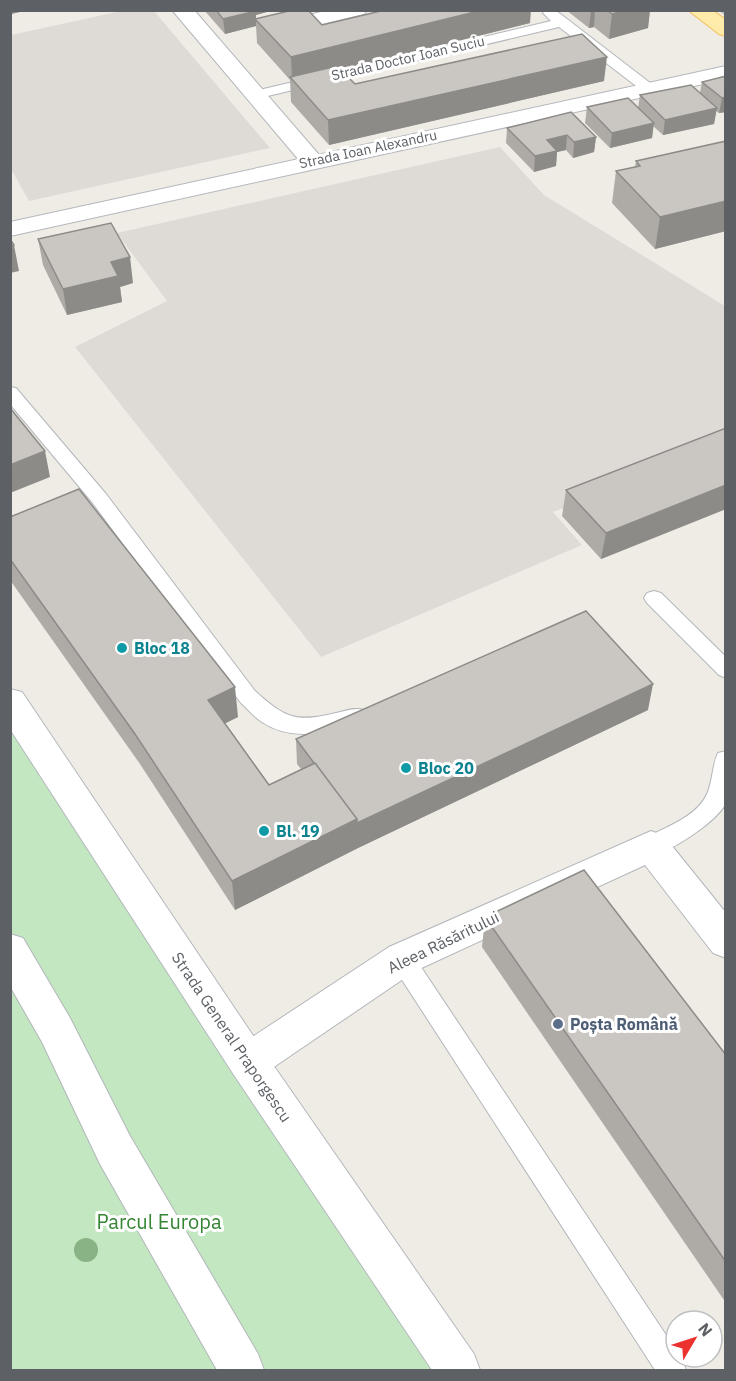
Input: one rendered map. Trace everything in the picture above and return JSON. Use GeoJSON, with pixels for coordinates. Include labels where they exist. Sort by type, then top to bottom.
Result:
{"type":"FeatureCollection","features":[{"type":"Feature","properties":{"kind":"main road"},"geometry":{"type":"LineString","coordinates":[[698,10],[726,30]]}},
{"type":"Feature","properties":{"kind":"street"},"geometry":{"type":"LineString","coordinates":[[182,10],[312,161]]}},
{"type":"Feature","properties":{"kind":"street"},"geometry":{"type":"LineString","coordinates":[[305,22],[357,10]]}},
{"type":"Feature","properties":{"kind":"street","name":"Strada Ioan Alexandru"},"geometry":{"type":"LineString","coordinates":[[10,229],[726,72]]}},
{"type":"Feature","properties":{"kind":"street","name":"Strada General Praporgescu"},"geometry":{"type":"LineString","coordinates":[[10,701],[248,1062],[459,1371]]}},
{"type":"Feature","properties":{"kind":"street"},"geometry":{"type":"LineString","coordinates":[[651,846],[726,942]]}},
{"type":"Feature","properties":{"kind":"street","name":"Aleea Răsăritului"},"geometry":{"type":"LineString","coordinates":[[248,1062],[402,959],[651,846]]}},
{"type":"Feature","properties":{"kind":"street"},"geometry":{"type":"LineString","coordinates":[[10,950],[56,1030],[115,1149],[242,1371]]}},
{"type":"Feature","properties":{"kind":"lane"},"geometry":{"type":"LineString","coordinates":[[548,10],[649,89]]}},
{"type":"Feature","properties":{"kind":"lane","name":"Strada Doctor Ioan Suciu"},"geometry":{"type":"LineString","coordinates":[[255,95],[562,22]]}},
{"type":"Feature","properties":{"kind":"lane"},"geometry":{"type":"LineString","coordinates":[[10,392],[99,498],[249,697],[270,717],[294,726],[324,725],[372,710]]}},
{"type":"Feature","properties":{"kind":"lane"},"geometry":{"type":"LineString","coordinates":[[77,507],[99,498]]}},
{"type":"Feature","properties":{"kind":"lane"},"geometry":{"type":"LineString","coordinates":[[654,598],[726,670]]}},
{"type":"Feature","properties":{"kind":"lane","name":"Aleea Răsăritului"},"geometry":{"type":"LineString","coordinates":[[651,846],[705,817],[722,798],[726,759]]}},
{"type":"Feature","properties":{"kind":"lane"},"geometry":{"type":"LineString","coordinates":[[402,959],[672,1371]]}},
{"type":"Feature","properties":{"kind":"shaded area"},"geometry":{"type":"Polygon","coordinates":[[[126,10],[154,11],[270,148],[29,201],[11,169],[11,35],[126,10]]]}},
{"type":"Feature","properties":{"kind":"shaded area"},"geometry":{"type":"Polygon","coordinates":[[[500,147],[544,195],[725,306],[725,447],[553,512],[582,545],[321,657],[75,347],[167,301],[117,233],[500,147]]]}},
{"type":"Feature","properties":{"kind":"green space","name":"Parcul Europa"},"geometry":{"type":"Polygon","coordinates":[[[11,721],[434,1370],[11,1370],[11,721]]]}},
{"type":"Feature","properties":{"kind":"building"},"geometry":{"type":"Polygon","coordinates":[[[216,10],[255,10],[256,11],[223,19],[216,10]]]}},
{"type":"Feature","properties":{"kind":"building"},"geometry":{"type":"Polygon","coordinates":[[[293,10],[308,10],[322,25],[385,10],[483,10],[291,57],[255,19],[293,10]]]}},
{"type":"Feature","properties":{"kind":"building"},"geometry":{"type":"Polygon","coordinates":[[[607,10],[626,10],[612,14],[607,10]]]}},
{"type":"Feature","properties":{"kind":"building"},"geometry":{"type":"Polygon","coordinates":[[[582,34],[607,57],[328,120],[290,77],[337,66],[355,84],[582,34]]]}},
{"type":"Feature","properties":{"kind":"building"},"geometry":{"type":"Polygon","coordinates":[[[726,76],[726,97],[722,98],[702,82],[726,76]]]}},
{"type":"Feature","properties":{"kind":"building"},"geometry":{"type":"Polygon","coordinates":[[[691,85],[717,108],[665,120],[640,95],[691,85]]]}},
{"type":"Feature","properties":{"kind":"building"},"geometry":{"type":"Polygon","coordinates":[[[628,98],[654,123],[612,133],[587,107],[628,98]]]}},
{"type":"Feature","properties":{"kind":"building"},"geometry":{"type":"Polygon","coordinates":[[[571,112],[596,137],[574,142],[567,135],[547,140],[557,151],[535,156],[507,128],[571,112]]]}},
{"type":"Feature","properties":{"kind":"building"},"geometry":{"type":"Polygon","coordinates":[[[726,141],[726,201],[660,217],[616,171],[640,166],[636,161],[726,141]]]}},
{"type":"Feature","properties":{"kind":"building"},"geometry":{"type":"Polygon","coordinates":[[[111,223],[130,257],[111,262],[118,276],[63,289],[38,239],[111,223]]]}},
{"type":"Feature","properties":{"kind":"building"},"geometry":{"type":"Polygon","coordinates":[[[10,408],[45,451],[10,465],[10,408]]]}},
{"type":"Feature","properties":{"kind":"building"},"geometry":{"type":"Polygon","coordinates":[[[726,428],[726,485],[606,533],[566,490],[726,428]]]}},
{"type":"Feature","properties":{"kind":"building"},"geometry":{"type":"Polygon","coordinates":[[[79,489],[235,687],[208,700],[269,785],[315,763],[357,819],[232,881],[135,734],[10,559],[10,517],[79,489]]]}},
{"type":"Feature","properties":{"kind":"building"},"geometry":{"type":"Polygon","coordinates":[[[586,611],[653,684],[357,823],[357,819],[296,739],[586,611]]]}},
{"type":"Feature","properties":{"kind":"building"},"geometry":{"type":"Polygon","coordinates":[[[584,870],[726,1055],[726,1262],[485,917],[584,870]]]}},
{"type":"Feature","properties":{"kind":"tram line"},"geometry":{"type":"LineString","coordinates":[[719,10],[726,15]]}},
{"type":"Feature","properties":{"kind":"place","name":"Bloc 18"},"geometry":{"type":"Point","coordinates":[122,648]}},
{"type":"Feature","properties":{"kind":"place","name":"Bloc 20"},"geometry":{"type":"Point","coordinates":[406,768]}},
{"type":"Feature","properties":{"kind":"place","name":"Bl. 19"},"geometry":{"type":"Point","coordinates":[264,831]}},
{"type":"Feature","properties":{"kind":"place","name":"Poșta Română"},"geometry":{"type":"Point","coordinates":[558,1024]}}]}
